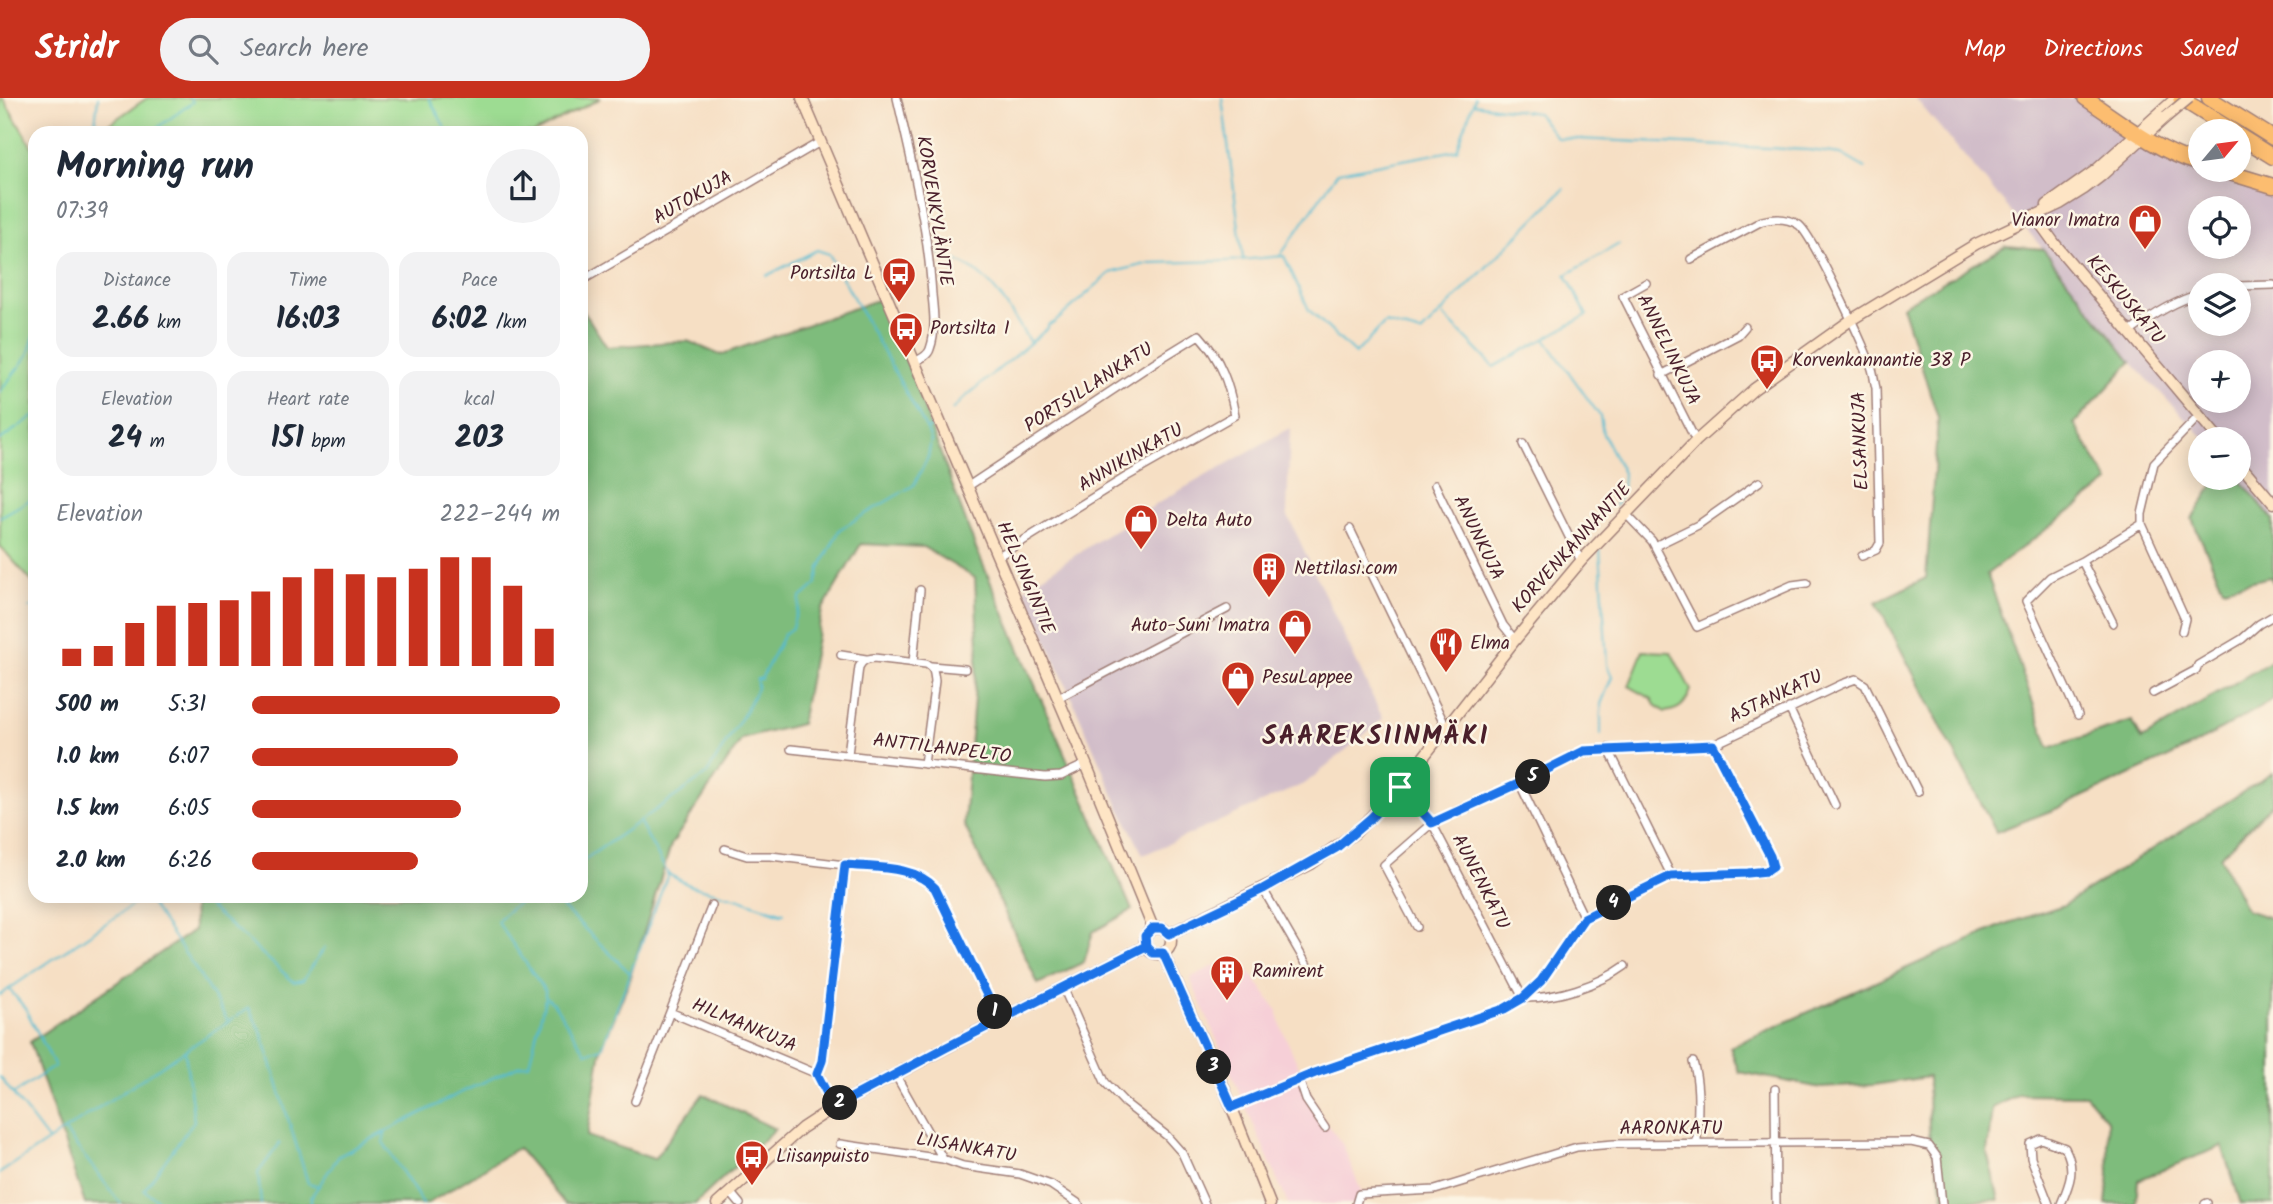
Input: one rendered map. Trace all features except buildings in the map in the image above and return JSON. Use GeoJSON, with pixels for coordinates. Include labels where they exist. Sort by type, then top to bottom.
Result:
{"type":"FeatureCollection","features":[{"type":"Feature","properties":{"kind":"highway"},"geometry":{"type":"LineString","coordinates":[[2085,98],[2140,135],[2188,160]]}},
{"type":"Feature","properties":{"kind":"highway"},"geometry":{"type":"LineString","coordinates":[[2178,98],[2213,119]]}},
{"type":"Feature","properties":{"kind":"highway"},"geometry":{"type":"LineString","coordinates":[[2209,98],[2273,138]]}},
{"type":"Feature","properties":{"kind":"highway"},"geometry":{"type":"LineString","coordinates":[[2251,143],[2273,157]]}},
{"type":"Feature","properties":{"kind":"highway"},"geometry":{"type":"LineString","coordinates":[[2251,179],[2273,186]]}},
{"type":"Feature","properties":{"kind":"main road","name":"HELSINGINTIE"},"geometry":{"type":"LineString","coordinates":[[802,98],[1086,764],[1153,928]]}},
{"type":"Feature","properties":{"kind":"main road","name":"KORVENKANNANTIE"},"geometry":{"type":"LineString","coordinates":[[1169,934],[1263,889],[1336,848],[1371,818],[1400,787],[1514,640],[1581,561],[1696,441],[1754,389],[1851,320],[1976,244],[2034,215],[2140,135],[2178,98]]}},
{"type":"Feature","properties":{"kind":"main road","name":"KORVENKANNANTIE"},"geometry":{"type":"LineString","coordinates":[[2163,114],[2189,98]]}},
{"type":"Feature","properties":{"kind":"main road","name":"KESKUSKATU"},"geometry":{"type":"LineString","coordinates":[[2034,215],[2054,244],[2209,427]]}},
{"type":"Feature","properties":{"kind":"main road"},"geometry":{"type":"LineString","coordinates":[[2251,477],[2273,503]]}},
{"type":"Feature","properties":{"kind":"main road"},"geometry":{"type":"LineString","coordinates":[[1153,928],[1162,928],[1169,934],[1170,945],[1163,953],[1153,953],[1146,946],[1145,936],[1153,928]]}},
{"type":"Feature","properties":{"kind":"main road"},"geometry":{"type":"LineString","coordinates":[[717,1204],[802,1128],[834,1107],[1146,946]]}},
{"type":"Feature","properties":{"kind":"main road"},"geometry":{"type":"LineString","coordinates":[[1163,953],[1232,1107],[1270,1204]]}},
{"type":"Feature","properties":{"kind":"street","name":"KORVENKYLÄNTIE"},"geometry":{"type":"LineString","coordinates":[[897,98],[926,233],[934,321],[930,351],[914,362]]}},
{"type":"Feature","properties":{"kind":"street","name":"AUTOKUJA"},"geometry":{"type":"LineString","coordinates":[[588,277],[820,142]]}},
{"type":"Feature","properties":{"kind":"street"},"geometry":{"type":"LineString","coordinates":[[1691,259],[1762,221],[1779,219],[1793,222],[1809,235],[1851,320]]}},
{"type":"Feature","properties":{"kind":"street","name":"ANNELINKUJA"},"geometry":{"type":"LineString","coordinates":[[1646,283],[1623,296],[1696,441]]}},
{"type":"Feature","properties":{"kind":"street"},"geometry":{"type":"LineString","coordinates":[[2251,286],[2273,285]]}},
{"type":"Feature","properties":{"kind":"street"},"geometry":{"type":"LineString","coordinates":[[2130,332],[2188,297]]}},
{"type":"Feature","properties":{"kind":"street","name":"ELSANKUJA"},"geometry":{"type":"LineString","coordinates":[[1851,320],[1871,366],[1876,388],[1880,543],[1876,550],[1862,556]]}},
{"type":"Feature","properties":{"kind":"street"},"geometry":{"type":"LineString","coordinates":[[1661,375],[1738,335],[1745,327]]}},
{"type":"Feature","properties":{"kind":"street","name":"PORTSILLANKATU"},"geometry":{"type":"LineString","coordinates":[[967,486],[1199,335],[1221,364]]}},
{"type":"Feature","properties":{"kind":"street","name":"ANNIKINKATU"},"geometry":{"type":"LineString","coordinates":[[998,557],[1126,477],[1235,415],[1221,364]]}},
{"type":"Feature","properties":{"kind":"street"},"geometry":{"type":"LineString","coordinates":[[2182,631],[2185,619],[2142,524],[2142,514],[2154,463],[2199,416]]}},
{"type":"Feature","properties":{"kind":"street"},"geometry":{"type":"LineString","coordinates":[[1523,444],[1581,561]]}},
{"type":"Feature","properties":{"kind":"street"},"geometry":{"type":"LineString","coordinates":[[1655,546],[1698,525],[1759,482]]}},
{"type":"Feature","properties":{"kind":"street","name":"ANUNKUJA"},"geometry":{"type":"LineString","coordinates":[[1435,485],[1503,625],[1514,640]]}},
{"type":"Feature","properties":{"kind":"street"},"geometry":{"type":"LineString","coordinates":[[1625,513],[1655,546],[1697,628],[1792,585],[1807,583]]}},
{"type":"Feature","properties":{"kind":"street"},"geometry":{"type":"LineString","coordinates":[[2078,715],[2026,601],[2050,577],[2082,561],[2142,524]]}},
{"type":"Feature","properties":{"kind":"street"},"geometry":{"type":"LineString","coordinates":[[1350,529],[1446,727]]}},
{"type":"Feature","properties":{"kind":"street"},"geometry":{"type":"LineString","coordinates":[[2082,561],[2113,623]]}},
{"type":"Feature","properties":{"kind":"street"},"geometry":{"type":"LineString","coordinates":[[913,663],[920,590]]}},
{"type":"Feature","properties":{"kind":"street"},"geometry":{"type":"LineString","coordinates":[[1058,698],[1227,609]]}},
{"type":"Feature","properties":{"kind":"street"},"geometry":{"type":"LineString","coordinates":[[2153,693],[2196,670],[2198,665],[2242,639],[2273,616]]}},
{"type":"Feature","properties":{"kind":"street"},"geometry":{"type":"LineString","coordinates":[[841,655],[965,669]]}},
{"type":"Feature","properties":{"kind":"street"},"geometry":{"type":"LineString","coordinates":[[848,754],[859,667],[866,659]]}},
{"type":"Feature","properties":{"kind":"street"},"geometry":{"type":"LineString","coordinates":[[924,764],[935,681],[931,666]]}},
{"type":"Feature","properties":{"kind":"street","name":"ASTANKATU"},"geometry":{"type":"LineString","coordinates":[[1417,927],[1384,865],[1432,823],[1584,751],[1713,745],[1856,679],[1865,685],[1918,792]]}},
{"type":"Feature","properties":{"kind":"street"},"geometry":{"type":"LineString","coordinates":[[1789,709],[1835,805]]}},
{"type":"Feature","properties":{"kind":"street"},"geometry":{"type":"LineString","coordinates":[[1232,1107],[1299,1079],[1504,1009],[1523,998],[1541,981],[1584,918],[1671,876],[1767,871],[1773,867],[1770,856],[1713,745]]}},
{"type":"Feature","properties":{"kind":"street"},"geometry":{"type":"LineString","coordinates":[[1608,748],[1671,876]]}},
{"type":"Feature","properties":{"kind":"street","name":"ANTTILANPELTO"},"geometry":{"type":"LineString","coordinates":[[791,749],[1054,777],[1086,764]]}},
{"type":"Feature","properties":{"kind":"street"},"geometry":{"type":"LineString","coordinates":[[1520,783],[1584,918]]}},
{"type":"Feature","properties":{"kind":"street","name":"AUNENKATU"},"geometry":{"type":"LineString","coordinates":[[1400,787],[1432,823],[1523,998]]}},
{"type":"Feature","properties":{"kind":"street"},"geometry":{"type":"LineString","coordinates":[[725,849],[747,856],[771,856],[905,871],[926,878],[935,888],[999,1020]]}},
{"type":"Feature","properties":{"kind":"street"},"geometry":{"type":"LineString","coordinates":[[834,1107],[817,1074],[822,1061],[845,865]]}},
{"type":"Feature","properties":{"kind":"street"},"geometry":{"type":"LineString","coordinates":[[1263,889],[1308,967]]}},
{"type":"Feature","properties":{"kind":"street"},"geometry":{"type":"LineString","coordinates":[[670,1012],[712,905]]}},
{"type":"Feature","properties":{"kind":"street"},"geometry":{"type":"LineString","coordinates":[[1523,998],[1544,999],[1570,991],[1612,975],[1625,966]]}},
{"type":"Feature","properties":{"kind":"street"},"geometry":{"type":"LineString","coordinates":[[1063,987],[1105,1082],[1125,1103],[1167,1136],[1182,1153],[1205,1204]]}},
{"type":"Feature","properties":{"kind":"street","name":"HILMANKUJA"},"geometry":{"type":"LineString","coordinates":[[635,1101],[670,1012],[817,1074]]}},
{"type":"Feature","properties":{"kind":"street"},"geometry":{"type":"LineString","coordinates":[[1693,1062],[1697,1092],[1697,1143]]}},
{"type":"Feature","properties":{"kind":"street"},"geometry":{"type":"LineString","coordinates":[[895,1074],[943,1159]]}},
{"type":"Feature","properties":{"kind":"street"},"geometry":{"type":"LineString","coordinates":[[1299,1079],[1306,1100],[1325,1128]]}},
{"type":"Feature","properties":{"kind":"street"},"geometry":{"type":"LineString","coordinates":[[1775,1089],[1776,1204]]}},
{"type":"Feature","properties":{"kind":"street"},"geometry":{"type":"LineString","coordinates":[[2049,1204],[2031,1157],[2030,1144],[2041,1139],[2065,1148],[2072,1162],[2069,1187],[2061,1204]]}},
{"type":"Feature","properties":{"kind":"street","name":"AARONKATU"},"geometry":{"type":"LineString","coordinates":[[1356,1204],[1359,1194],[1436,1190],[1577,1147],[1697,1143],[1911,1142],[1929,1146],[1937,1157],[1942,1204]]}},
{"type":"Feature","properties":{"kind":"street","name":"LIISANKATU"},"geometry":{"type":"LineString","coordinates":[[840,1144],[943,1159],[962,1166],[1020,1174],[1051,1185],[1079,1204]]}},
{"type":"Feature","properties":{"kind":"street"},"geometry":{"type":"LineString","coordinates":[[730,1192],[740,1204]]}},
{"type":"Feature","properties":{"kind":"shaded area"},"geometry":{"type":"Polygon","coordinates":[[[1915,98],[2082,98],[2188,162],[2188,182],[2231,182],[2273,199],[2273,519],[2249,490],[2251,490],[2251,427],[2193,427],[2131,362],[2043,249],[1915,98]]]}},
{"type":"Feature","properties":{"kind":"shaded area"},"geometry":{"type":"Polygon","coordinates":[[[1290,428],[1287,514],[1383,719],[1306,783],[1143,855],[1116,800],[1024,589],[1170,496],[1290,428]]]}},
{"type":"Feature","properties":{"kind":"shaded area"},"geometry":{"type":"Polygon","coordinates":[[[1237,954],[1277,1010],[1282,1029],[1319,1113],[1343,1145],[1364,1199],[1363,1204],[1288,1204],[1190,978],[1237,954]]]}},
{"type":"Feature","properties":{"kind":"green space"},"geometry":{"type":"Polygon","coordinates":[[[0,98],[3,98],[28,140],[28,577],[0,546],[0,98]]]}},
{"type":"Feature","properties":{"kind":"green space"},"geometry":{"type":"Polygon","coordinates":[[[147,98],[601,98],[547,126],[106,126],[147,98]]]}},
{"type":"Feature","properties":{"kind":"green space"},"geometry":{"type":"Polygon","coordinates":[[[2006,246],[2043,249],[2131,362],[2074,424],[2109,482],[1987,574],[2049,748],[2132,721],[2142,739],[2273,660],[2273,700],[2190,747],[2058,808],[1996,832],[1876,602],[1926,578],[1938,418],[1902,306],[2006,246]]]}},
{"type":"Feature","properties":{"kind":"green space"},"geometry":{"type":"Polygon","coordinates":[[[883,298],[975,546],[1132,910],[1093,932],[1084,962],[1038,984],[964,824],[978,647],[975,578],[923,547],[861,544],[822,610],[801,724],[742,739],[671,845],[627,987],[601,1050],[587,1136],[654,1159],[703,1094],[775,1129],[695,1204],[565,1204],[518,1148],[427,1204],[85,1204],[30,1042],[194,930],[193,903],[588,903],[588,318],[607,347],[688,341],[720,355],[883,298]]]}},
{"type":"Feature","properties":{"kind":"green space"},"geometry":{"type":"Polygon","coordinates":[[[2210,490],[2249,490],[2273,519],[2273,582],[2270,577],[2223,588],[2192,519],[2210,490]]]}},
{"type":"Feature","properties":{"kind":"green space"},"geometry":{"type":"Polygon","coordinates":[[[1643,651],[1671,652],[1691,690],[1685,703],[1675,710],[1665,712],[1655,705],[1652,699],[1629,686],[1643,651]]]}},
{"type":"Feature","properties":{"kind":"green space"},"geometry":{"type":"Polygon","coordinates":[[[2273,773],[2273,803],[2220,857],[2246,910],[2273,919],[2273,1204],[2241,1204],[2222,1146],[2138,1180],[2136,1204],[2106,1204],[2109,1173],[2107,1120],[2086,1095],[2019,1094],[1992,1108],[1987,1153],[1999,1200],[1945,1201],[1929,1134],[1928,1077],[1873,1085],[1821,1088],[1739,1072],[1730,1047],[2003,925],[2064,905],[2273,773]]]}},
{"type":"Feature","properties":{"kind":"waterway"},"geometry":{"type":"LineString","coordinates":[[95,126],[98,98]]}},
{"type":"Feature","properties":{"kind":"waterway"},"geometry":{"type":"LineString","coordinates":[[160,126],[193,102],[190,98]]}},
{"type":"Feature","properties":{"kind":"waterway"},"geometry":{"type":"LineString","coordinates":[[429,98],[444,126]]}},
{"type":"Feature","properties":{"kind":"waterway"},"geometry":{"type":"LineString","coordinates":[[1222,98],[1243,259]]}},
{"type":"Feature","properties":{"kind":"waterway"},"geometry":{"type":"LineString","coordinates":[[1280,256],[1338,172],[1457,150],[1475,98]]}},
{"type":"Feature","properties":{"kind":"waterway"},"geometry":{"type":"LineString","coordinates":[[1473,104],[1537,113],[1557,138],[1808,150],[1841,154],[1865,168]]}},
{"type":"Feature","properties":{"kind":"waterway"},"geometry":{"type":"LineString","coordinates":[[952,410],[1110,273],[1150,263],[1284,256],[1309,310],[1355,354],[1385,323],[1421,333],[1564,189]]}},
{"type":"Feature","properties":{"kind":"waterway"},"geometry":{"type":"LineString","coordinates":[[1443,315],[1494,367],[1587,315],[1566,275],[1619,244]]}},
{"type":"Feature","properties":{"kind":"waterway"},"geometry":{"type":"LineString","coordinates":[[588,857],[706,775],[744,714],[757,688],[757,679],[761,679],[784,634],[792,628],[800,598],[816,585],[820,568],[840,529],[914,485],[928,457],[931,440],[927,430],[829,254],[817,250],[766,276]]}},
{"type":"Feature","properties":{"kind":"waterway"},"geometry":{"type":"LineString","coordinates":[[933,251],[965,265],[988,282],[1029,341]]}},
{"type":"Feature","properties":{"kind":"waterway"},"geometry":{"type":"LineString","coordinates":[[1545,339],[1600,416],[1603,434],[1623,473],[1622,491],[1615,506]]}},
{"type":"Feature","properties":{"kind":"waterway"},"geometry":{"type":"LineString","coordinates":[[0,392],[28,355]]}},
{"type":"Feature","properties":{"kind":"waterway"},"geometry":{"type":"LineString","coordinates":[[0,440],[28,420]]}},
{"type":"Feature","properties":{"kind":"waterway"},"geometry":{"type":"LineString","coordinates":[[928,429],[934,425]]}},
{"type":"Feature","properties":{"kind":"waterway"},"geometry":{"type":"LineString","coordinates":[[0,517],[28,501]]}},
{"type":"Feature","properties":{"kind":"waterway"},"geometry":{"type":"LineString","coordinates":[[1600,549],[1607,665],[1612,677],[1601,704],[1601,734]]}},
{"type":"Feature","properties":{"kind":"waterway"},"geometry":{"type":"LineString","coordinates":[[639,821],[668,874],[691,886],[740,899],[781,914]]}},
{"type":"Feature","properties":{"kind":"waterway"},"geometry":{"type":"LineString","coordinates":[[519,903],[497,921],[545,991],[545,996],[554,1004],[586,1053],[602,1048],[668,874]]}},
{"type":"Feature","properties":{"kind":"waterway"},"geometry":{"type":"LineString","coordinates":[[0,995],[136,903]]}},
{"type":"Feature","properties":{"kind":"waterway"},"geometry":{"type":"LineString","coordinates":[[150,903],[228,1021]]}},
{"type":"Feature","properties":{"kind":"waterway"},"geometry":{"type":"LineString","coordinates":[[205,903],[294,982],[303,980],[325,947]]}},
{"type":"Feature","properties":{"kind":"waterway"},"geometry":{"type":"LineString","coordinates":[[558,903],[630,973]]}},
{"type":"Feature","properties":{"kind":"waterway"},"geometry":{"type":"LineString","coordinates":[[768,908],[784,913]]}},
{"type":"Feature","properties":{"kind":"waterway"},"geometry":{"type":"LineString","coordinates":[[10,990],[25,1008],[55,1066],[13,1094]]}},
{"type":"Feature","properties":{"kind":"waterway"},"geometry":{"type":"LineString","coordinates":[[311,1204],[311,1197],[339,1156],[458,1094],[518,1066],[529,1064],[545,999]]}},
{"type":"Feature","properties":{"kind":"waterway"},"geometry":{"type":"LineString","coordinates":[[0,1173],[249,1008],[262,1034],[308,1183],[319,1186]]}},
{"type":"Feature","properties":{"kind":"waterway"},"geometry":{"type":"LineString","coordinates":[[163,1204],[144,1190],[194,1121],[185,1051]]}},
{"type":"Feature","properties":{"kind":"waterway"},"geometry":{"type":"LineString","coordinates":[[0,1077],[48,1140]]}},
{"type":"Feature","properties":{"kind":"waterway"},"geometry":{"type":"LineString","coordinates":[[65,1131],[121,1204]]}},
{"type":"Feature","properties":{"kind":"waterway"},"geometry":{"type":"LineString","coordinates":[[385,1133],[383,1142],[423,1204]]}},
{"type":"Feature","properties":{"kind":"waterway"},"geometry":{"type":"LineString","coordinates":[[261,1204],[258,1173],[280,1143]]}},
{"type":"Feature","properties":{"kind":"place","name":"Vianor Imatra"},"geometry":{"type":"Point","coordinates":[2145,251]}},
{"type":"Feature","properties":{"kind":"place","name":"Portsilta L"},"geometry":{"type":"Point","coordinates":[899,304]}},
{"type":"Feature","properties":{"kind":"place","name":"Portsilta I"},"geometry":{"type":"Point","coordinates":[906,359]}},
{"type":"Feature","properties":{"kind":"place","name":"Korvenkannantie 38 P"},"geometry":{"type":"Point","coordinates":[1767,391]}},
{"type":"Feature","properties":{"kind":"place","name":"Delta Auto"},"geometry":{"type":"Point","coordinates":[1141,551]}},
{"type":"Feature","properties":{"kind":"place","name":"Nettilasi.com"},"geometry":{"type":"Point","coordinates":[1269,599]}},
{"type":"Feature","properties":{"kind":"place","name":"Auto-Suni Imatra"},"geometry":{"type":"Point","coordinates":[1295,656]}},
{"type":"Feature","properties":{"kind":"place","name":"Elma"},"geometry":{"type":"Point","coordinates":[1446,674]}},
{"type":"Feature","properties":{"kind":"place","name":"PesuLappee"},"geometry":{"type":"Point","coordinates":[1238,708]}},
{"type":"Feature","properties":{"kind":"place","name":"Ramirent"},"geometry":{"type":"Point","coordinates":[1227,1002]}},
{"type":"Feature","properties":{"kind":"place","name":"Liisanpuisto"},"geometry":{"type":"Point","coordinates":[752,1187]}},
{"type":"Feature","properties":{"kind":"district","name":"SAAREKSIINMÄKI"},"geometry":{"type":"Point","coordinates":[1376,737]}},
{"type":"Feature","properties":{"kind":"route"},"geometry":{"type":"LineString","coordinates":[[1400,787],[1355,833],[1311,864],[1169,934],[1162,928],[1153,928],[1145,936],[1146,946],[999,1020],[935,888],[926,878],[905,871],[845,865],[822,1061],[817,1074],[834,1107],[1146,946],[1153,953],[1163,953],[1232,1107],[1315,1073],[1504,1009],[1523,998],[1541,981],[1584,918],[1671,876],[1748,873],[1767,871],[1773,867],[1770,856],[1713,745],[1584,751],[1432,823],[1400,787]]}}]}
